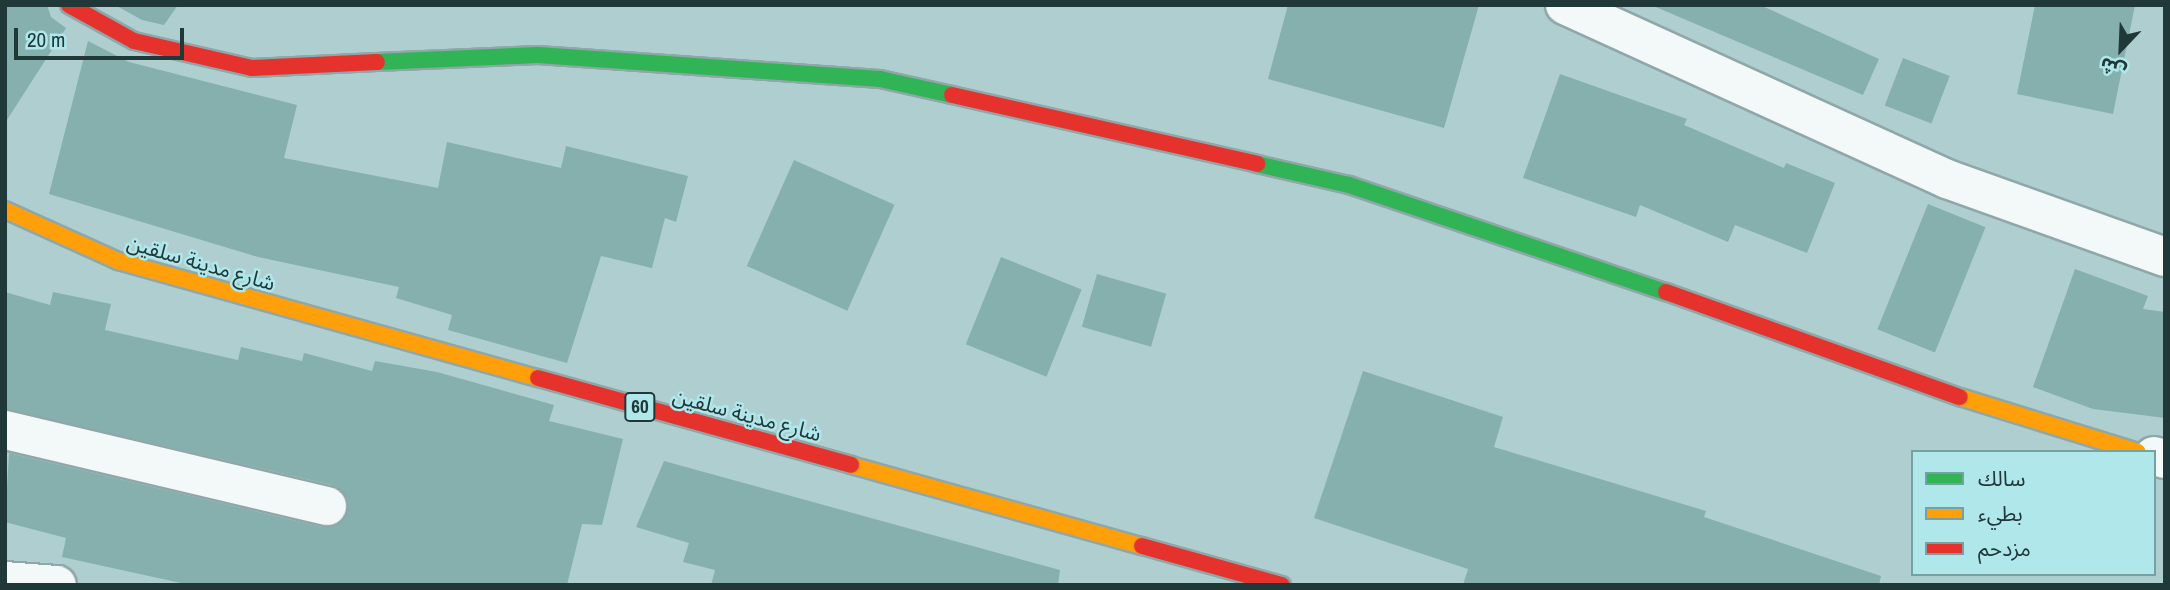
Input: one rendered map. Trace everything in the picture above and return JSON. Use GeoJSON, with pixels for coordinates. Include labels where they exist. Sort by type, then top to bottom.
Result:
{"type":"FeatureCollection","features":[{"type":"Feature","properties":{"kind":"street"},"geometry":{"type":"LineString","coordinates":[[69,5],[134,41],[252,68],[538,55],[880,79],[1349,186],[1739,317],[2023,420],[2131,450]]}},
{"type":"Feature","properties":{"kind":"street"},"geometry":{"type":"LineString","coordinates":[[1565,5],[1947,179],[2165,257]]}},
{"type":"Feature","properties":{"kind":"street","name":"شارع مدينة سلقين"},"geometry":{"type":"LineString","coordinates":[[5,210],[118,261],[1282,585]]}},
{"type":"Feature","properties":{"kind":"street"},"geometry":{"type":"LineString","coordinates":[[5,430],[327,506]]}},
{"type":"Feature","properties":{"kind":"street"},"geometry":{"type":"LineString","coordinates":[[5,581],[57,585]]}},
{"type":"Feature","properties":{"kind":"building"},"geometry":{"type":"Polygon","coordinates":[[[5,5],[47,5],[51,17],[66,28],[5,123],[5,5]]]}},
{"type":"Feature","properties":{"kind":"building"},"geometry":{"type":"Polygon","coordinates":[[[115,5],[178,5],[164,25],[142,20],[115,5]]]}},
{"type":"Feature","properties":{"kind":"building"},"geometry":{"type":"Polygon","coordinates":[[[1288,5],[1479,5],[1444,128],[1268,79],[1288,5]]]}},
{"type":"Feature","properties":{"kind":"building"},"geometry":{"type":"Polygon","coordinates":[[[1651,5],[1760,5],[1879,59],[1863,95],[1651,5]]]}},
{"type":"Feature","properties":{"kind":"building"},"geometry":{"type":"Polygon","coordinates":[[[2035,5],[2135,5],[2113,114],[2017,94],[2035,5]]]}},
{"type":"Feature","properties":{"kind":"building"},"geometry":{"type":"Polygon","coordinates":[[[88,41],[129,62],[297,105],[284,158],[438,188],[447,142],[561,168],[566,146],[688,176],[676,222],[665,218],[652,268],[601,256],[567,363],[448,330],[452,315],[396,298],[399,287],[258,257],[49,194],[88,41]]]}},
{"type":"Feature","properties":{"kind":"building"},"geometry":{"type":"Polygon","coordinates":[[[1903,58],[1950,76],[1931,124],[1885,106],[1903,58]]]}},
{"type":"Feature","properties":{"kind":"building"},"geometry":{"type":"Polygon","coordinates":[[[1560,74],[1687,119],[1684,125],[1784,168],[1786,163],[1835,183],[1807,253],[1735,225],[1728,242],[1640,205],[1636,217],[1523,178],[1560,74]]]}},
{"type":"Feature","properties":{"kind":"building"},"geometry":{"type":"Polygon","coordinates":[[[794,160],[894,205],[847,311],[747,266],[794,160]]]}},
{"type":"Feature","properties":{"kind":"building"},"geometry":{"type":"Polygon","coordinates":[[[1928,204],[1985,227],[1935,352],[1877,329],[1928,204]]]}},
{"type":"Feature","properties":{"kind":"building"},"geometry":{"type":"Polygon","coordinates":[[[1001,257],[1082,290],[1046,377],[966,344],[1001,257]]]}},
{"type":"Feature","properties":{"kind":"building"},"geometry":{"type":"Polygon","coordinates":[[[2075,269],[2148,296],[2143,309],[2165,312],[2165,418],[2093,409],[2033,387],[2075,269]]]}},
{"type":"Feature","properties":{"kind":"building"},"geometry":{"type":"Polygon","coordinates":[[[1097,274],[1166,294],[1151,347],[1082,327],[1097,274]]]}},
{"type":"Feature","properties":{"kind":"building"},"geometry":{"type":"Polygon","coordinates":[[[5,292],[50,305],[53,292],[111,304],[105,330],[238,360],[241,347],[302,361],[304,353],[372,371],[375,361],[437,372],[554,405],[549,421],[623,439],[602,525],[582,524],[567,585],[190,585],[62,557],[66,538],[5,522],[9,453],[322,527],[342,521],[348,500],[332,485],[5,409],[5,292]]]}},
{"type":"Feature","properties":{"kind":"building"},"geometry":{"type":"Polygon","coordinates":[[[1363,371],[1503,417],[1494,447],[1706,511],[1704,517],[1881,576],[1879,585],[1463,585],[1468,569],[1314,518],[1363,371]]]}},
{"type":"Feature","properties":{"kind":"building"},"geometry":{"type":"Polygon","coordinates":[[[664,461],[1060,570],[1058,585],[711,585],[715,570],[683,562],[689,543],[636,527],[664,461]]]}},
{"type":"Feature","properties":{"kind":"traffic: fast"},"geometry":{"type":"LineString","coordinates":[[377,62],[538,55],[880,79],[952,95]]}},
{"type":"Feature","properties":{"kind":"traffic: fast"},"geometry":{"type":"LineString","coordinates":[[1257,164],[1349,185],[1666,292]]}},
{"type":"Feature","properties":{"kind":"traffic: slow"},"geometry":{"type":"LineString","coordinates":[[5,210],[118,261],[538,378]]}},
{"type":"Feature","properties":{"kind":"traffic: slow"},"geometry":{"type":"LineString","coordinates":[[1960,397],[2132,450]]}},
{"type":"Feature","properties":{"kind":"traffic: slow"},"geometry":{"type":"LineString","coordinates":[[851,465],[1142,546]]}},
{"type":"Feature","properties":{"kind":"traffic: jam"},"geometry":{"type":"LineString","coordinates":[[69,5],[134,41],[252,68],[377,62]]}},
{"type":"Feature","properties":{"kind":"traffic: jam"},"geometry":{"type":"LineString","coordinates":[[952,95],[1257,164]]}},
{"type":"Feature","properties":{"kind":"traffic: jam"},"geometry":{"type":"LineString","coordinates":[[1666,292],[1960,397]]}},
{"type":"Feature","properties":{"kind":"traffic: jam"},"geometry":{"type":"LineString","coordinates":[[538,378],[851,465]]}},
{"type":"Feature","properties":{"kind":"traffic: jam"},"geometry":{"type":"LineString","coordinates":[[1142,546],[1282,585]]}}]}
